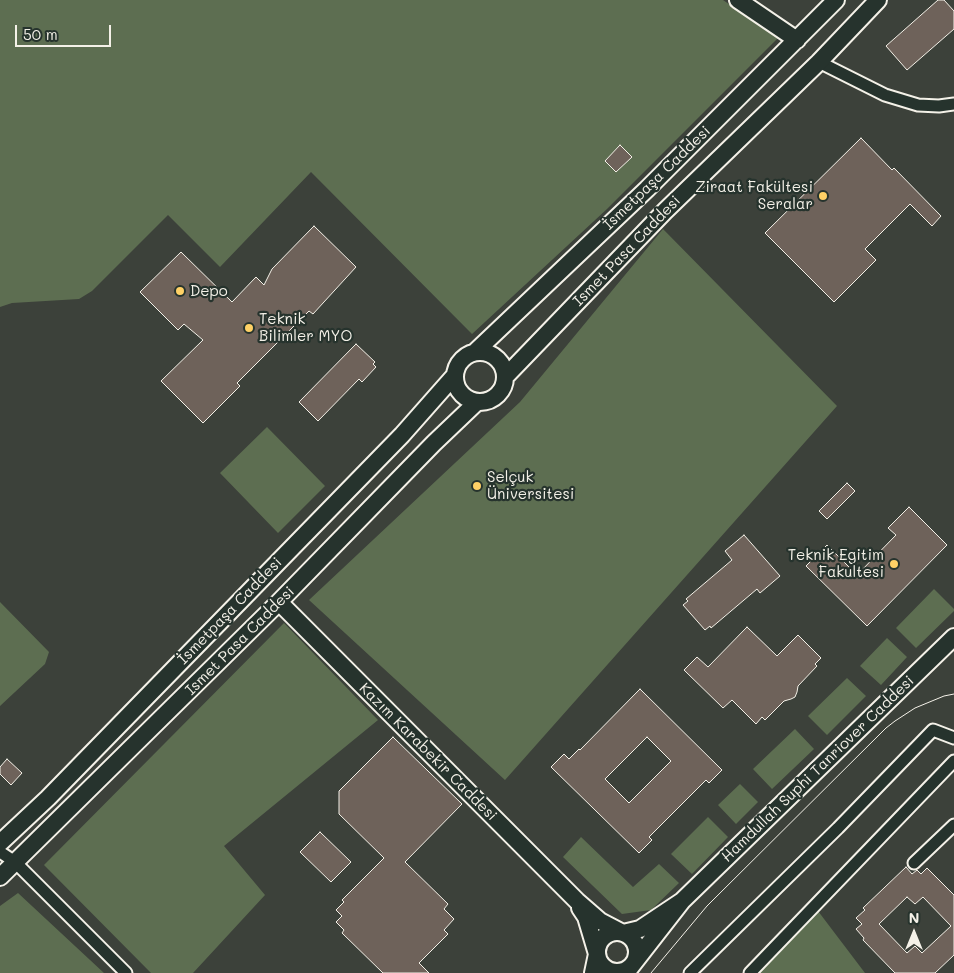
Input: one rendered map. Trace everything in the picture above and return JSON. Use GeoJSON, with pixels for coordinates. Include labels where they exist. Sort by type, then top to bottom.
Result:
{"type":"FeatureCollection","features":[{"type":"Feature","properties":{"kind":"main road"},"geometry":{"type":"LineString","coordinates":[[738,0],[797,40]]}},
{"type":"Feature","properties":{"kind":"main road","name":"İsmetpaşa Caddesi"},"geometry":{"type":"LineString","coordinates":[[474,352],[646,189],[836,0]]}},
{"type":"Feature","properties":{"kind":"main road","name":"Ismet Pasa Caddesi"},"geometry":{"type":"LineString","coordinates":[[506,376],[665,211],[819,62],[878,0]]}},
{"type":"Feature","properties":{"kind":"main road"},"geometry":{"type":"LineString","coordinates":[[474,352],[492,354],[499,360],[506,376],[500,392],[486,402],[469,400],[458,390],[455,382],[454,374],[457,365],[463,358],[474,352]]}},
{"type":"Feature","properties":{"kind":"main road","name":"İsmetpaşa Caddesi"},"geometry":{"type":"LineString","coordinates":[[0,843],[48,798],[402,435],[454,374]]}},
{"type":"Feature","properties":{"kind":"main road","name":"Ismet Pasa Caddesi"},"geometry":{"type":"LineString","coordinates":[[0,877],[279,602],[477,402]]}},
{"type":"Feature","properties":{"kind":"main road","name":"Kazım Karabekir Caddesi"},"geometry":{"type":"LineString","coordinates":[[279,602],[576,901]]}},
{"type":"Feature","properties":{"kind":"main road","name":"Hamdullah Suphi Tanriover Caddesi"},"geometry":{"type":"LineString","coordinates":[[682,901],[954,637]]}},
{"type":"Feature","properties":{"kind":"main road"},"geometry":{"type":"LineString","coordinates":[[576,901],[600,921],[628,935],[633,940],[638,952],[630,969]]}},
{"type":"Feature","properties":{"kind":"main road"},"geometry":{"type":"LineString","coordinates":[[576,901],[586,917],[602,966],[614,972],[630,969],[682,901]]}},
{"type":"Feature","properties":{"kind":"main road"},"geometry":{"type":"LineString","coordinates":[[593,973],[598,948],[604,937],[610,933],[623,933],[640,929],[682,901]]}},
{"type":"Feature","properties":{"kind":"street"},"geometry":{"type":"LineString","coordinates":[[819,62],[885,94],[918,105],[939,106],[954,104]]}},
{"type":"Feature","properties":{"kind":"street"},"geometry":{"type":"LineString","coordinates":[[690,973],[838,828],[933,730],[954,738]]}},
{"type":"Feature","properties":{"kind":"street"},"geometry":{"type":"LineString","coordinates":[[750,973],[954,761]]}},
{"type":"Feature","properties":{"kind":"street"},"geometry":{"type":"LineString","coordinates":[[914,863],[954,825]]}},
{"type":"Feature","properties":{"kind":"street"},"geometry":{"type":"LineString","coordinates":[[0,852],[16,862],[126,973]]}},
{"type":"Feature","properties":{"kind":"shaded area","name":"Selçuk Üniversitesi"},"geometry":{"type":"Polygon","coordinates":[[[0,0],[954,0],[954,973],[0,973],[0,0]]]}},
{"type":"Feature","properties":{"kind":"green space"},"geometry":{"type":"Polygon","coordinates":[[[0,0],[723,0],[778,38],[607,209],[472,334],[311,172],[220,267],[168,215],[92,291],[79,299],[12,303],[0,307],[0,0]]]}},
{"type":"Feature","properties":{"kind":"green space"},"geometry":{"type":"Polygon","coordinates":[[[663,229],[837,406],[505,780],[309,600],[520,402],[663,229]]]}},
{"type":"Feature","properties":{"kind":"green space"},"geometry":{"type":"Polygon","coordinates":[[[267,427],[325,486],[278,533],[220,473],[267,427]]]}},
{"type":"Feature","properties":{"kind":"green space"},"geometry":{"type":"Polygon","coordinates":[[[934,589],[954,611],[916,648],[896,628],[934,589]]]}},
{"type":"Feature","properties":{"kind":"green space"},"geometry":{"type":"Polygon","coordinates":[[[0,602],[49,652],[45,664],[0,706],[0,602]]]}},
{"type":"Feature","properties":{"kind":"green space"},"geometry":{"type":"Polygon","coordinates":[[[284,623],[378,720],[224,846],[265,895],[193,973],[151,973],[44,865],[284,623]]]}},
{"type":"Feature","properties":{"kind":"green space"},"geometry":{"type":"Polygon","coordinates":[[[887,638],[907,657],[881,685],[860,666],[887,638]]]}},
{"type":"Feature","properties":{"kind":"green space"},"geometry":{"type":"Polygon","coordinates":[[[847,678],[866,696],[827,735],[808,716],[847,678]]]}},
{"type":"Feature","properties":{"kind":"green space"},"geometry":{"type":"Polygon","coordinates":[[[795,729],[814,749],[772,789],[753,769],[795,729]]]}},
{"type":"Feature","properties":{"kind":"green space"},"geometry":{"type":"Polygon","coordinates":[[[740,784],[758,802],[736,824],[718,805],[740,784]]]}},
{"type":"Feature","properties":{"kind":"green space"},"geometry":{"type":"Polygon","coordinates":[[[708,817],[728,837],[692,874],[671,854],[708,817]]]}},
{"type":"Feature","properties":{"kind":"green space"},"geometry":{"type":"Polygon","coordinates":[[[581,837],[633,887],[659,864],[679,883],[651,910],[622,914],[563,857],[581,837]]]}},
{"type":"Feature","properties":{"kind":"green space"},"geometry":{"type":"Polygon","coordinates":[[[18,893],[104,973],[0,973],[0,906],[18,893]]]}},
{"type":"Feature","properties":{"kind":"green space"},"geometry":{"type":"Polygon","coordinates":[[[818,911],[865,973],[759,973],[818,911]]]}},
{"type":"Feature","properties":{"kind":"building"},"geometry":{"type":"Polygon","coordinates":[[[938,0],[944,0],[954,11],[954,29],[907,70],[886,46],[938,0]]]}},
{"type":"Feature","properties":{"kind":"building"},"geometry":{"type":"Polygon","coordinates":[[[861,138],[892,170],[894,168],[941,216],[932,226],[910,204],[865,249],[876,260],[834,302],[765,233],[861,138]]]}},
{"type":"Feature","properties":{"kind":"building"},"geometry":{"type":"Polygon","coordinates":[[[620,145],[632,157],[616,172],[605,161],[620,145]]]}},
{"type":"Feature","properties":{"kind":"building"},"geometry":{"type":"Polygon","coordinates":[[[314,226],[356,267],[313,314],[309,311],[237,383],[240,386],[203,423],[161,381],[203,340],[184,324],[178,330],[140,292],[181,252],[232,302],[256,277],[264,285],[272,269],[314,226]]]}},
{"type":"Feature","properties":{"kind":"building","name":"Teknik Bilimler MYO"},"geometry":{"type":"Polygon","coordinates":[[[356,344],[375,362],[373,364],[376,367],[362,382],[359,379],[318,421],[299,402],[356,344]]]}},
{"type":"Feature","properties":{"kind":"building","name":"Teknik Egitim Fakultesi"},"geometry":{"type":"Polygon","coordinates":[[[847,483],[855,491],[827,519],[819,511],[847,483]]]}},
{"type":"Feature","properties":{"kind":"building","name":"Teknik Egitim Fakultesi"},"geometry":{"type":"Polygon","coordinates":[[[909,507],[947,545],[867,626],[806,566],[827,545],[857,575],[896,535],[888,528],[909,507]]]}},
{"type":"Feature","properties":{"kind":"building"},"geometry":{"type":"Polygon","coordinates":[[[744,535],[780,576],[760,593],[757,589],[711,628],[710,626],[705,630],[683,605],[688,601],[686,599],[732,560],[725,551],[744,535]]]}},
{"type":"Feature","properties":{"kind":"building"},"geometry":{"type":"Polygon","coordinates":[[[747,627],[777,656],[798,635],[821,658],[815,664],[817,666],[798,686],[795,697],[784,701],[765,720],[762,717],[756,724],[732,700],[723,708],[684,670],[697,657],[708,667],[747,627]]]}},
{"type":"Feature","properties":{"kind":"building"},"geometry":{"type":"Polygon","coordinates":[[[640,689],[722,770],[709,783],[706,780],[649,837],[652,840],[639,853],[551,767],[564,754],[569,759],[640,689]],[[647,737],[605,779],[629,803],[671,761],[647,737]]]}},
{"type":"Feature","properties":{"kind":"building"},"geometry":{"type":"Polygon","coordinates":[[[393,737],[462,804],[405,862],[448,904],[444,909],[454,919],[444,930],[448,934],[419,963],[429,973],[383,973],[342,933],[344,930],[336,922],[342,916],[336,910],[344,902],[342,900],[384,858],[339,814],[339,791],[393,737]]]}},
{"type":"Feature","properties":{"kind":"building"},"geometry":{"type":"Polygon","coordinates":[[[7,759],[22,773],[11,785],[0,774],[0,767],[7,759]]]}},
{"type":"Feature","properties":{"kind":"building"},"geometry":{"type":"Polygon","coordinates":[[[320,832],[351,862],[331,882],[300,852],[320,832]]]}},
{"type":"Feature","properties":{"kind":"building"},"geometry":{"type":"Polygon","coordinates":[[[906,867],[912,874],[917,870],[921,874],[927,868],[954,895],[954,955],[935,973],[895,973],[863,940],[864,938],[856,929],[862,924],[856,918],[865,910],[863,908],[906,867]],[[907,897],[879,924],[907,953],[915,946],[922,953],[951,926],[923,897],[915,904],[907,897]]]}},
{"type":"Feature","properties":{"kind":"tram line"},"geometry":{"type":"LineString","coordinates":[[651,973],[707,906],[886,728],[915,708],[954,694]]}},
{"type":"Feature","properties":{"kind":"place","name":"Ziraat Fakültesi Seralar"},"geometry":{"type":"Point","coordinates":[823,196]}},
{"type":"Feature","properties":{"kind":"place","name":"Depo"},"geometry":{"type":"Point","coordinates":[180,291]}},
{"type":"Feature","properties":{"kind":"place","name":"Teknik Bilimler MYO"},"geometry":{"type":"Point","coordinates":[249,328]}},
{"type":"Feature","properties":{"kind":"place","name":"Selçuk Üniversitesi"},"geometry":{"type":"Point","coordinates":[477,486]}},
{"type":"Feature","properties":{"kind":"place","name":"Teknik Egitim Fakultesi"},"geometry":{"type":"Point","coordinates":[894,564]}}]}
